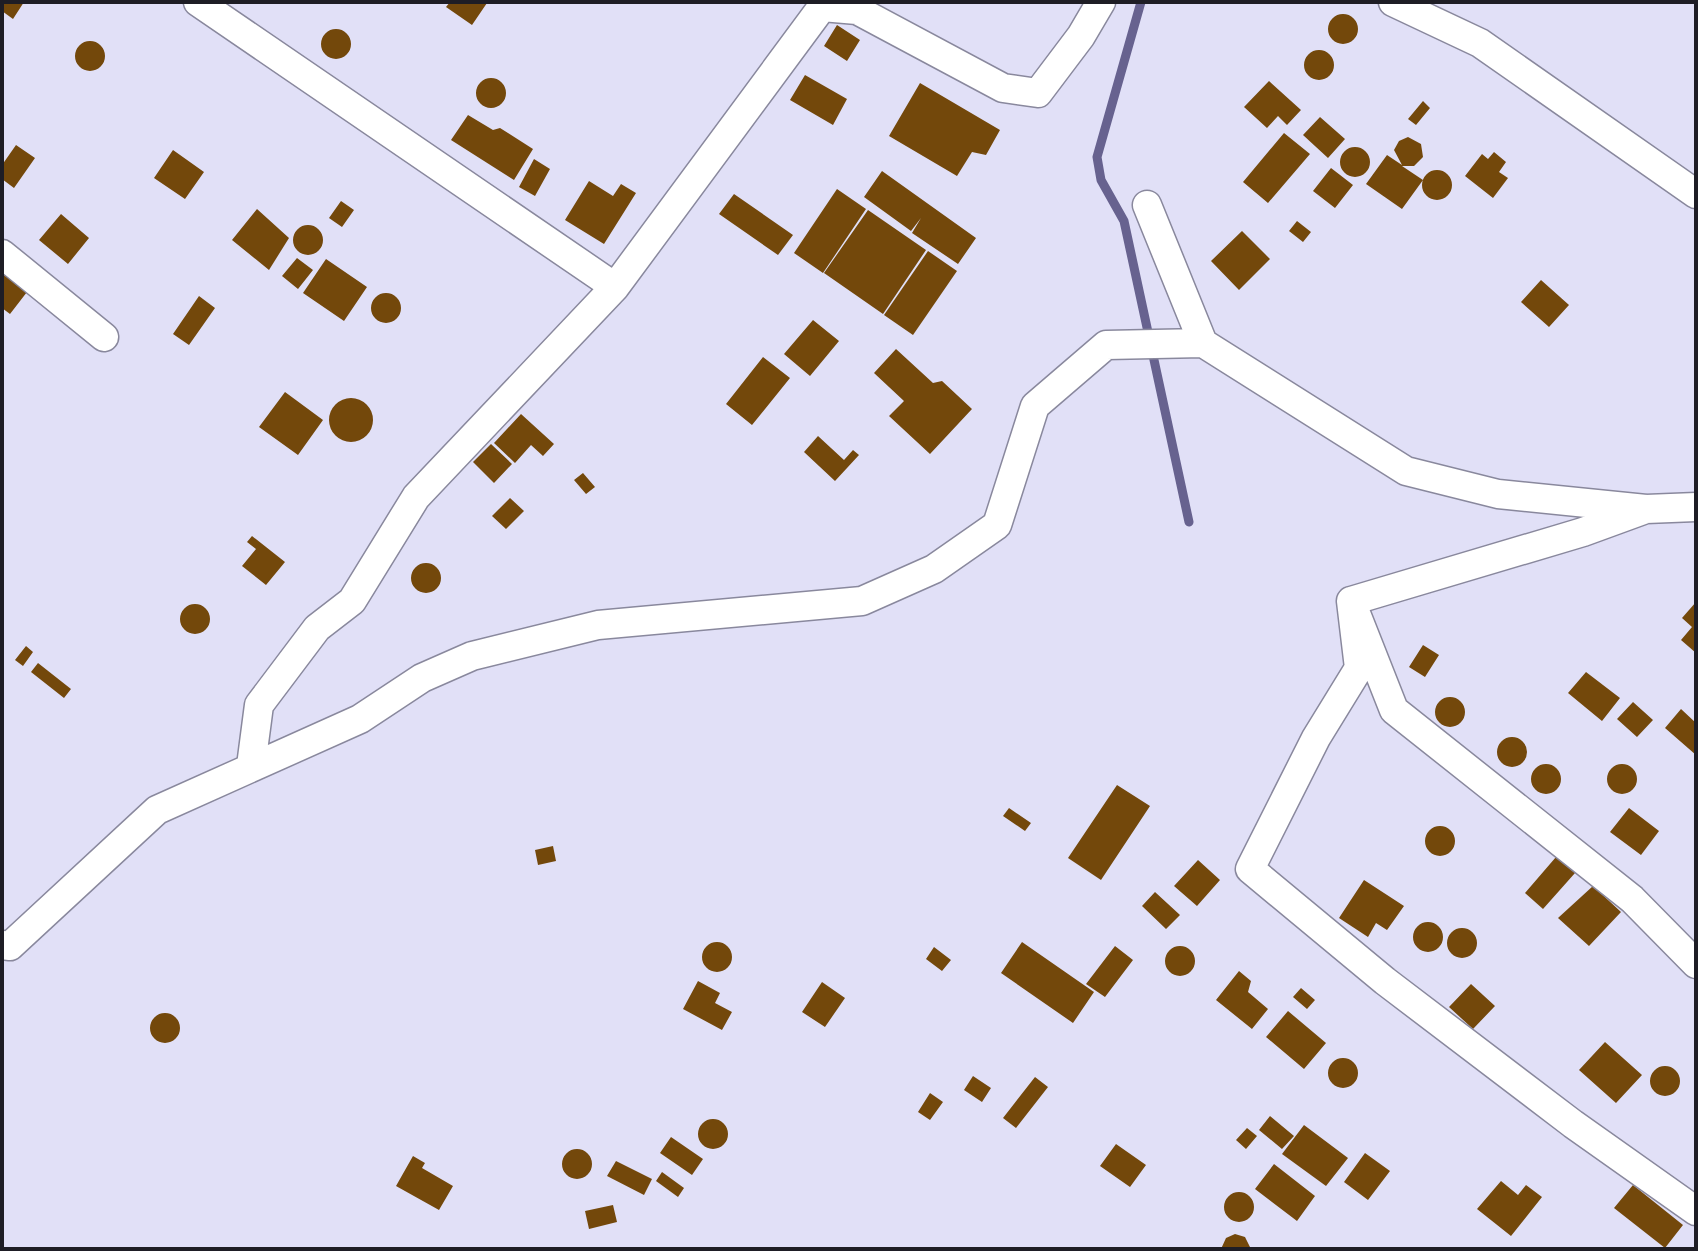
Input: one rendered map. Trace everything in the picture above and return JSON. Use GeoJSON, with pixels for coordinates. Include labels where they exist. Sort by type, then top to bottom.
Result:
{"type":"FeatureCollection","features":[{"type":"Feature","properties":{"kind":"street"},"geometry":{"type":"LineString","coordinates":[[198,2],[615,287]]}},
{"type":"Feature","properties":{"kind":"street"},"geometry":{"type":"LineString","coordinates":[[251,766],[259,705],[317,628],[352,601],[416,497],[615,287],[818,4],[857,10],[1003,88],[1038,93],[1081,36],[1101,2]]}},
{"type":"Feature","properties":{"kind":"street"},"geometry":{"type":"LineString","coordinates":[[1393,2],[1480,43],[1696,194]]}},
{"type":"Feature","properties":{"kind":"street"},"geometry":{"type":"LineString","coordinates":[[1147,205],[1203,343]]}},
{"type":"Feature","properties":{"kind":"street"},"geometry":{"type":"LineString","coordinates":[[2,254],[104,337]]}},
{"type":"Feature","properties":{"kind":"street"},"geometry":{"type":"LineString","coordinates":[[2,945],[10,946],[157,810],[360,719],[422,678],[472,656],[598,625],[862,601],[934,569],[997,525],[1035,406],[1106,345],[1203,343],[1406,471],[1498,494],[1646,509],[1696,507]]}},
{"type":"Feature","properties":{"kind":"street"},"geometry":{"type":"LineString","coordinates":[[1351,601],[1583,532],[1646,509]]}},
{"type":"Feature","properties":{"kind":"street"},"geometry":{"type":"LineString","coordinates":[[1351,601],[1394,710],[1632,899],[1696,964]]}},
{"type":"Feature","properties":{"kind":"street"},"geometry":{"type":"LineString","coordinates":[[1351,601],[1359,668],[1316,738],[1250,869],[1385,981],[1573,1124],[1696,1211]]}},
{"type":"Feature","properties":{"kind":"building"},"geometry":{"type":"Polygon","coordinates":[[[2,2],[24,2],[13,19],[2,11],[2,2]]]}},
{"type":"Feature","properties":{"kind":"building"},"geometry":{"type":"Polygon","coordinates":[[[450,2],[487,3],[472,25],[446,7],[450,2]]]}},
{"type":"Feature","properties":{"kind":"building"},"geometry":{"type":"Polygon","coordinates":[[[1343,14],[1349,15],[1357,23],[1357,35],[1349,43],[1343,44],[1337,43],[1329,35],[1328,29],[1329,23],[1337,15],[1343,14]]]}},
{"type":"Feature","properties":{"kind":"building"},"geometry":{"type":"Polygon","coordinates":[[[837,25],[860,40],[847,61],[824,46],[837,25]]]}},
{"type":"Feature","properties":{"kind":"building"},"geometry":{"type":"Polygon","coordinates":[[[336,29],[342,30],[350,38],[350,50],[342,58],[336,59],[330,58],[322,50],[321,44],[322,38],[330,30],[336,29]]]}},
{"type":"Feature","properties":{"kind":"building"},"geometry":{"type":"Polygon","coordinates":[[[90,41],[96,42],[104,50],[104,62],[96,70],[90,71],[84,70],[76,62],[75,56],[76,50],[84,42],[90,41]]]}},
{"type":"Feature","properties":{"kind":"building"},"geometry":{"type":"Polygon","coordinates":[[[1319,50],[1325,51],[1333,59],[1333,71],[1325,79],[1319,80],[1313,79],[1305,71],[1304,65],[1305,59],[1313,51],[1319,50]]]}},
{"type":"Feature","properties":{"kind":"building"},"geometry":{"type":"Polygon","coordinates":[[[805,75],[847,99],[833,125],[790,100],[805,75]]]}},
{"type":"Feature","properties":{"kind":"building"},"geometry":{"type":"Polygon","coordinates":[[[491,78],[497,79],[505,87],[505,99],[497,107],[491,108],[485,107],[477,99],[476,93],[477,87],[485,79],[491,78]]]}},
{"type":"Feature","properties":{"kind":"building"},"geometry":{"type":"Polygon","coordinates":[[[1269,81],[1301,110],[1287,125],[1278,116],[1267,128],[1244,107],[1269,81]]]}},
{"type":"Feature","properties":{"kind":"building"},"geometry":{"type":"Polygon","coordinates":[[[920,83],[1000,130],[986,155],[972,152],[957,176],[889,136],[920,83]]]}},
{"type":"Feature","properties":{"kind":"building"},"geometry":{"type":"Polygon","coordinates":[[[1423,101],[1430,108],[1416,125],[1408,119],[1423,101]]]}},
{"type":"Feature","properties":{"kind":"building"},"geometry":{"type":"Polygon","coordinates":[[[468,115],[493,130],[500,128],[533,149],[514,180],[451,140],[468,115]]]}},
{"type":"Feature","properties":{"kind":"building"},"geometry":{"type":"Polygon","coordinates":[[[1320,117],[1345,139],[1328,158],[1303,135],[1320,117]]]}},
{"type":"Feature","properties":{"kind":"building"},"geometry":{"type":"Polygon","coordinates":[[[1284,133],[1310,154],[1268,203],[1243,182],[1284,133]]]}},
{"type":"Feature","properties":{"kind":"building"},"geometry":{"type":"Polygon","coordinates":[[[1408,137],[1421,144],[1423,157],[1414,166],[1402,166],[1423,180],[1402,209],[1366,184],[1387,155],[1402,165],[1394,150],[1399,141],[1408,137]]]}},
{"type":"Feature","properties":{"kind":"building"},"geometry":{"type":"Polygon","coordinates":[[[16,145],[35,158],[14,188],[2,179],[2,165],[16,145]]]}},
{"type":"Feature","properties":{"kind":"building"},"geometry":{"type":"Polygon","coordinates":[[[1355,147],[1361,148],[1369,156],[1369,168],[1361,176],[1355,177],[1349,176],[1341,168],[1340,162],[1341,156],[1349,148],[1355,147]]]}},
{"type":"Feature","properties":{"kind":"building"},"geometry":{"type":"Polygon","coordinates":[[[173,150],[204,172],[185,199],[154,178],[173,150]]]}},
{"type":"Feature","properties":{"kind":"building"},"geometry":{"type":"Polygon","coordinates":[[[1494,152],[1506,162],[1499,172],[1508,178],[1493,198],[1465,176],[1482,154],[1488,159],[1494,152]]]}},
{"type":"Feature","properties":{"kind":"building"},"geometry":{"type":"Polygon","coordinates":[[[534,159],[550,169],[535,196],[519,187],[534,159]]]}},
{"type":"Feature","properties":{"kind":"building"},"geometry":{"type":"Polygon","coordinates":[[[1331,168],[1353,185],[1335,208],[1313,191],[1331,168]]]}},
{"type":"Feature","properties":{"kind":"building"},"geometry":{"type":"Polygon","coordinates":[[[1437,170],[1443,171],[1451,179],[1451,191],[1443,199],[1437,200],[1431,199],[1423,191],[1422,185],[1423,179],[1431,171],[1437,170]]]}},
{"type":"Feature","properties":{"kind":"building"},"geometry":{"type":"Polygon","coordinates":[[[882,171],[976,238],[958,264],[912,233],[921,218],[911,231],[864,197],[882,171]]]}},
{"type":"Feature","properties":{"kind":"building"},"geometry":{"type":"Polygon","coordinates":[[[589,181],[613,196],[621,184],[636,193],[604,244],[565,220],[589,181]]]}},
{"type":"Feature","properties":{"kind":"building"},"geometry":{"type":"Polygon","coordinates":[[[837,189],[866,209],[823,273],[794,253],[837,189]]]}},
{"type":"Feature","properties":{"kind":"building"},"geometry":{"type":"Polygon","coordinates":[[[734,194],[793,235],[778,255],[719,214],[734,194]]]}},
{"type":"Feature","properties":{"kind":"building"},"geometry":{"type":"Polygon","coordinates":[[[341,201],[354,210],[342,227],[329,218],[341,201]]]}},
{"type":"Feature","properties":{"kind":"building"},"geometry":{"type":"Polygon","coordinates":[[[257,209],[289,238],[269,270],[232,240],[257,209]]]}},
{"type":"Feature","properties":{"kind":"building"},"geometry":{"type":"Polygon","coordinates":[[[868,210],[926,250],[883,314],[824,273],[868,210]]]}},
{"type":"Feature","properties":{"kind":"building"},"geometry":{"type":"Polygon","coordinates":[[[61,214],[89,238],[68,264],[39,240],[61,214]]]}},
{"type":"Feature","properties":{"kind":"building"},"geometry":{"type":"Polygon","coordinates":[[[1297,221],[1311,232],[1303,242],[1289,231],[1297,221]]]}},
{"type":"Feature","properties":{"kind":"building"},"geometry":{"type":"Polygon","coordinates":[[[308,225],[314,226],[322,234],[322,246],[314,254],[308,255],[302,254],[294,246],[293,240],[294,234],[302,226],[308,225]]]}},
{"type":"Feature","properties":{"kind":"building"},"geometry":{"type":"Polygon","coordinates":[[[1242,231],[1270,259],[1239,290],[1211,261],[1242,231]]]}},
{"type":"Feature","properties":{"kind":"building"},"geometry":{"type":"Polygon","coordinates":[[[928,251],[957,271],[913,335],[884,315],[928,251]]]}},
{"type":"Feature","properties":{"kind":"building"},"geometry":{"type":"Polygon","coordinates":[[[297,258],[313,270],[298,289],[282,276],[297,258]]]}},
{"type":"Feature","properties":{"kind":"building"},"geometry":{"type":"Polygon","coordinates":[[[326,259],[367,287],[344,321],[303,293],[326,259]]]}},
{"type":"Feature","properties":{"kind":"building"},"geometry":{"type":"Polygon","coordinates":[[[2,273],[27,292],[10,314],[2,308],[2,273]]]}},
{"type":"Feature","properties":{"kind":"building"},"geometry":{"type":"Polygon","coordinates":[[[1541,280],[1569,305],[1549,327],[1521,302],[1541,280]]]}},
{"type":"Feature","properties":{"kind":"building"},"geometry":{"type":"Polygon","coordinates":[[[386,293],[392,294],[400,302],[400,314],[392,322],[386,323],[380,322],[372,314],[371,308],[372,302],[380,294],[386,293]]]}},
{"type":"Feature","properties":{"kind":"building"},"geometry":{"type":"Polygon","coordinates":[[[199,296],[215,308],[189,345],[173,334],[199,296]]]}},
{"type":"Feature","properties":{"kind":"building"},"geometry":{"type":"Polygon","coordinates":[[[813,320],[839,341],[810,376],[784,354],[813,320]]]}},
{"type":"Feature","properties":{"kind":"building"},"geometry":{"type":"Polygon","coordinates":[[[896,349],[933,383],[942,381],[972,409],[930,454],[889,416],[904,401],[874,373],[896,349]]]}},
{"type":"Feature","properties":{"kind":"building"},"geometry":{"type":"Polygon","coordinates":[[[763,357],[790,378],[752,425],[726,404],[763,357]]]}},
{"type":"Feature","properties":{"kind":"building"},"geometry":{"type":"Polygon","coordinates":[[[285,392],[323,420],[298,455],[259,427],[285,392]]]}},
{"type":"Feature","properties":{"kind":"building"},"geometry":{"type":"Polygon","coordinates":[[[351,398],[366,405],[373,420],[366,435],[351,442],[336,435],[329,420],[336,405],[351,398]]]}},
{"type":"Feature","properties":{"kind":"building"},"geometry":{"type":"Polygon","coordinates":[[[521,414],[554,444],[543,456],[531,445],[515,463],[494,443],[521,414]]]}},
{"type":"Feature","properties":{"kind":"building"},"geometry":{"type":"Polygon","coordinates":[[[818,436],[844,460],[853,450],[859,455],[835,481],[804,452],[818,436]]]}},
{"type":"Feature","properties":{"kind":"building"},"geometry":{"type":"Polygon","coordinates":[[[491,444],[512,464],[494,483],[473,462],[491,444]]]}},
{"type":"Feature","properties":{"kind":"building"},"geometry":{"type":"Polygon","coordinates":[[[583,473],[595,487],[586,494],[574,480],[583,473]]]}},
{"type":"Feature","properties":{"kind":"building"},"geometry":{"type":"Polygon","coordinates":[[[510,498],[524,511],[506,529],[492,516],[510,498]]]}},
{"type":"Feature","properties":{"kind":"building"},"geometry":{"type":"Polygon","coordinates":[[[252,536],[285,562],[266,585],[242,566],[256,549],[247,542],[252,536]]]}},
{"type":"Feature","properties":{"kind":"building"},"geometry":{"type":"Polygon","coordinates":[[[426,563],[432,564],[440,572],[440,584],[432,592],[426,593],[420,592],[412,584],[411,578],[412,572],[420,564],[426,563]]]}},
{"type":"Feature","properties":{"kind":"building"},"geometry":{"type":"Polygon","coordinates":[[[1696,602],[1696,653],[1681,640],[1692,627],[1682,618],[1696,602]]]}},
{"type":"Feature","properties":{"kind":"building"},"geometry":{"type":"Polygon","coordinates":[[[195,604],[201,605],[209,613],[209,625],[201,633],[195,634],[189,633],[181,625],[180,619],[181,613],[189,605],[195,604]]]}},
{"type":"Feature","properties":{"kind":"building"},"geometry":{"type":"Polygon","coordinates":[[[1423,645],[1439,655],[1425,677],[1409,667],[1423,645]]]}},
{"type":"Feature","properties":{"kind":"building"},"geometry":{"type":"Polygon","coordinates":[[[26,646],[33,652],[23,666],[15,660],[26,646]]]}},
{"type":"Feature","properties":{"kind":"building"},"geometry":{"type":"Polygon","coordinates":[[[38,663],[71,689],[64,698],[31,672],[38,663]]]}},
{"type":"Feature","properties":{"kind":"building"},"geometry":{"type":"Polygon","coordinates":[[[1586,672],[1620,698],[1602,721],[1568,693],[1586,672]]]}},
{"type":"Feature","properties":{"kind":"building"},"geometry":{"type":"Polygon","coordinates":[[[1450,697],[1460,702],[1465,712],[1460,722],[1450,727],[1440,722],[1435,712],[1440,702],[1450,697]]]}},
{"type":"Feature","properties":{"kind":"building"},"geometry":{"type":"Polygon","coordinates":[[[1633,702],[1653,720],[1637,737],[1617,719],[1633,702]]]}},
{"type":"Feature","properties":{"kind":"building"},"geometry":{"type":"Polygon","coordinates":[[[1681,709],[1696,723],[1696,755],[1665,728],[1681,709]]]}},
{"type":"Feature","properties":{"kind":"building"},"geometry":{"type":"Polygon","coordinates":[[[1512,737],[1518,738],[1526,746],[1526,758],[1518,766],[1512,767],[1506,766],[1498,758],[1497,752],[1498,746],[1506,738],[1512,737]]]}},
{"type":"Feature","properties":{"kind":"building"},"geometry":{"type":"Polygon","coordinates":[[[1546,764],[1552,765],[1560,773],[1560,785],[1552,793],[1546,794],[1540,793],[1532,785],[1531,779],[1532,773],[1540,765],[1546,764]]]}},
{"type":"Feature","properties":{"kind":"building"},"geometry":{"type":"Polygon","coordinates":[[[1622,764],[1632,769],[1637,779],[1632,789],[1622,794],[1612,789],[1607,779],[1612,769],[1622,764]]]}},
{"type":"Feature","properties":{"kind":"building"},"geometry":{"type":"Polygon","coordinates":[[[1117,785],[1150,806],[1101,880],[1068,858],[1117,785]]]}},
{"type":"Feature","properties":{"kind":"building"},"geometry":{"type":"Polygon","coordinates":[[[1009,808],[1031,823],[1025,831],[1003,816],[1009,808]]]}},
{"type":"Feature","properties":{"kind":"building"},"geometry":{"type":"Polygon","coordinates":[[[1629,808],[1659,831],[1641,855],[1610,832],[1629,808]]]}},
{"type":"Feature","properties":{"kind":"building"},"geometry":{"type":"Polygon","coordinates":[[[1440,826],[1446,827],[1454,835],[1454,847],[1446,855],[1440,856],[1434,855],[1426,847],[1425,841],[1426,835],[1434,827],[1440,826]]]}},
{"type":"Feature","properties":{"kind":"building"},"geometry":{"type":"Polygon","coordinates":[[[553,846],[556,861],[538,865],[535,850],[553,846]]]}},
{"type":"Feature","properties":{"kind":"building"},"geometry":{"type":"Polygon","coordinates":[[[1556,857],[1575,873],[1543,909],[1525,893],[1556,857]]]}},
{"type":"Feature","properties":{"kind":"building"},"geometry":{"type":"Polygon","coordinates":[[[1198,860],[1220,880],[1197,906],[1174,886],[1198,860]]]}},
{"type":"Feature","properties":{"kind":"building"},"geometry":{"type":"Polygon","coordinates":[[[1364,880],[1404,906],[1387,930],[1376,923],[1368,937],[1339,918],[1364,880]]]}},
{"type":"Feature","properties":{"kind":"building"},"geometry":{"type":"Polygon","coordinates":[[[1593,886],[1621,912],[1589,946],[1558,918],[1593,886]]]}},
{"type":"Feature","properties":{"kind":"building"},"geometry":{"type":"Polygon","coordinates":[[[1155,892],[1180,915],[1166,929],[1142,906],[1155,892]]]}},
{"type":"Feature","properties":{"kind":"building"},"geometry":{"type":"Polygon","coordinates":[[[1428,922],[1434,923],[1442,931],[1442,943],[1434,951],[1428,952],[1422,951],[1414,943],[1413,937],[1414,931],[1422,923],[1428,922]]]}},
{"type":"Feature","properties":{"kind":"building"},"geometry":{"type":"Polygon","coordinates":[[[1462,928],[1468,929],[1476,937],[1476,949],[1468,957],[1462,958],[1456,957],[1448,949],[1447,943],[1448,937],[1456,929],[1462,928]]]}},
{"type":"Feature","properties":{"kind":"building"},"geometry":{"type":"Polygon","coordinates":[[[717,942],[723,943],[731,951],[731,963],[723,971],[717,972],[711,971],[703,963],[702,957],[703,951],[711,943],[717,942]]]}},
{"type":"Feature","properties":{"kind":"building"},"geometry":{"type":"Polygon","coordinates":[[[1022,942],[1094,992],[1073,1023],[1001,973],[1022,942]]]}},
{"type":"Feature","properties":{"kind":"building"},"geometry":{"type":"Polygon","coordinates":[[[1115,946],[1133,960],[1105,997],[1086,984],[1115,946]]]}},
{"type":"Feature","properties":{"kind":"building"},"geometry":{"type":"Polygon","coordinates":[[[1180,946],[1186,947],[1194,955],[1194,967],[1186,975],[1180,976],[1174,975],[1166,967],[1165,961],[1166,955],[1174,947],[1180,946]]]}},
{"type":"Feature","properties":{"kind":"building"},"geometry":{"type":"Polygon","coordinates":[[[934,947],[951,960],[942,971],[926,959],[934,947]]]}},
{"type":"Feature","properties":{"kind":"building"},"geometry":{"type":"Polygon","coordinates":[[[1239,971],[1251,981],[1248,992],[1268,1009],[1252,1029],[1216,1000],[1239,971]]]}},
{"type":"Feature","properties":{"kind":"building"},"geometry":{"type":"Polygon","coordinates":[[[698,981],[720,993],[715,1003],[732,1012],[722,1030],[683,1009],[698,981]]]}},
{"type":"Feature","properties":{"kind":"building"},"geometry":{"type":"Polygon","coordinates":[[[822,982],[845,998],[825,1027],[802,1012],[822,982]]]}},
{"type":"Feature","properties":{"kind":"building"},"geometry":{"type":"Polygon","coordinates":[[[1471,984],[1495,1006],[1473,1029],[1449,1007],[1471,984]]]}},
{"type":"Feature","properties":{"kind":"building"},"geometry":{"type":"Polygon","coordinates":[[[1301,988],[1315,1000],[1307,1009],[1293,997],[1301,988]]]}},
{"type":"Feature","properties":{"kind":"building"},"geometry":{"type":"Polygon","coordinates":[[[1288,1011],[1326,1043],[1304,1069],[1266,1037],[1288,1011]]]}},
{"type":"Feature","properties":{"kind":"building"},"geometry":{"type":"Polygon","coordinates":[[[165,1013],[171,1014],[179,1022],[179,1034],[171,1042],[165,1043],[159,1042],[151,1034],[150,1028],[151,1022],[159,1014],[165,1013]]]}},
{"type":"Feature","properties":{"kind":"building"},"geometry":{"type":"Polygon","coordinates":[[[1605,1042],[1642,1075],[1616,1103],[1579,1070],[1605,1042]]]}},
{"type":"Feature","properties":{"kind":"building"},"geometry":{"type":"Polygon","coordinates":[[[1343,1058],[1349,1059],[1357,1067],[1357,1079],[1349,1087],[1343,1088],[1337,1087],[1329,1079],[1328,1073],[1329,1067],[1337,1059],[1343,1058]]]}},
{"type":"Feature","properties":{"kind":"building"},"geometry":{"type":"Polygon","coordinates":[[[1665,1066],[1671,1067],[1679,1075],[1679,1087],[1671,1095],[1665,1096],[1659,1095],[1651,1087],[1650,1081],[1651,1075],[1659,1067],[1665,1066]]]}},
{"type":"Feature","properties":{"kind":"building"},"geometry":{"type":"Polygon","coordinates":[[[973,1076],[991,1088],[982,1102],[964,1090],[973,1076]]]}},
{"type":"Feature","properties":{"kind":"building"},"geometry":{"type":"Polygon","coordinates":[[[1035,1077],[1048,1087],[1016,1128],[1003,1118],[1035,1077]]]}},
{"type":"Feature","properties":{"kind":"building"},"geometry":{"type":"Polygon","coordinates":[[[930,1093],[943,1102],[930,1120],[918,1112],[930,1093]]]}},
{"type":"Feature","properties":{"kind":"building"},"geometry":{"type":"Polygon","coordinates":[[[1270,1116],[1294,1136],[1282,1149],[1259,1130],[1270,1116]]]}},
{"type":"Feature","properties":{"kind":"building"},"geometry":{"type":"Polygon","coordinates":[[[713,1119],[719,1120],[727,1128],[727,1140],[719,1148],[713,1149],[707,1148],[699,1140],[698,1134],[699,1128],[707,1120],[713,1119]]]}},
{"type":"Feature","properties":{"kind":"building"},"geometry":{"type":"Polygon","coordinates":[[[1304,1125],[1348,1158],[1326,1186],[1282,1154],[1304,1125]]]}},
{"type":"Feature","properties":{"kind":"building"},"geometry":{"type":"Polygon","coordinates":[[[1247,1128],[1257,1136],[1246,1149],[1236,1140],[1247,1128]]]}},
{"type":"Feature","properties":{"kind":"building"},"geometry":{"type":"Polygon","coordinates":[[[671,1137],[703,1159],[692,1175],[660,1153],[671,1137]]]}},
{"type":"Feature","properties":{"kind":"building"},"geometry":{"type":"Polygon","coordinates":[[[1116,1144],[1146,1165],[1130,1187],[1100,1166],[1116,1144]]]}},
{"type":"Feature","properties":{"kind":"building"},"geometry":{"type":"Polygon","coordinates":[[[577,1149],[583,1150],[591,1158],[591,1170],[583,1178],[577,1179],[571,1178],[563,1170],[562,1164],[563,1158],[571,1150],[577,1149]]]}},
{"type":"Feature","properties":{"kind":"building"},"geometry":{"type":"Polygon","coordinates":[[[1365,1153],[1390,1171],[1368,1200],[1344,1182],[1365,1153]]]}},
{"type":"Feature","properties":{"kind":"building"},"geometry":{"type":"Polygon","coordinates":[[[413,1156],[425,1163],[422,1168],[453,1186],[439,1210],[396,1186],[413,1156]]]}},
{"type":"Feature","properties":{"kind":"building"},"geometry":{"type":"Polygon","coordinates":[[[616,1161],[652,1179],[644,1195],[607,1176],[616,1161]]]}},
{"type":"Feature","properties":{"kind":"building"},"geometry":{"type":"Polygon","coordinates":[[[1274,1164],[1315,1196],[1297,1221],[1255,1189],[1274,1164]]]}},
{"type":"Feature","properties":{"kind":"building"},"geometry":{"type":"Polygon","coordinates":[[[662,1172],[684,1188],[678,1197],[656,1181],[662,1172]]]}},
{"type":"Feature","properties":{"kind":"building"},"geometry":{"type":"Polygon","coordinates":[[[1501,1181],[1518,1195],[1526,1185],[1542,1197],[1511,1236],[1477,1209],[1501,1181]]]}},
{"type":"Feature","properties":{"kind":"building"},"geometry":{"type":"Polygon","coordinates":[[[1633,1185],[1683,1225],[1665,1248],[1614,1208],[1633,1185]]]}},
{"type":"Feature","properties":{"kind":"building"},"geometry":{"type":"Polygon","coordinates":[[[1239,1192],[1245,1193],[1253,1201],[1253,1213],[1245,1221],[1239,1222],[1233,1221],[1225,1213],[1224,1207],[1225,1201],[1233,1193],[1239,1192]]]}},
{"type":"Feature","properties":{"kind":"building"},"geometry":{"type":"Polygon","coordinates":[[[613,1205],[617,1222],[589,1229],[585,1211],[613,1205]]]}},
{"type":"Feature","properties":{"kind":"building"},"geometry":{"type":"Polygon","coordinates":[[[1235,1234],[1245,1237],[1251,1249],[1221,1249],[1226,1238],[1235,1234]]]}},
{"type":"Feature","properties":{"kind":"waterway"},"geometry":{"type":"LineString","coordinates":[[1141,2],[1097,157],[1101,180],[1124,221],[1189,522]]}}]}
